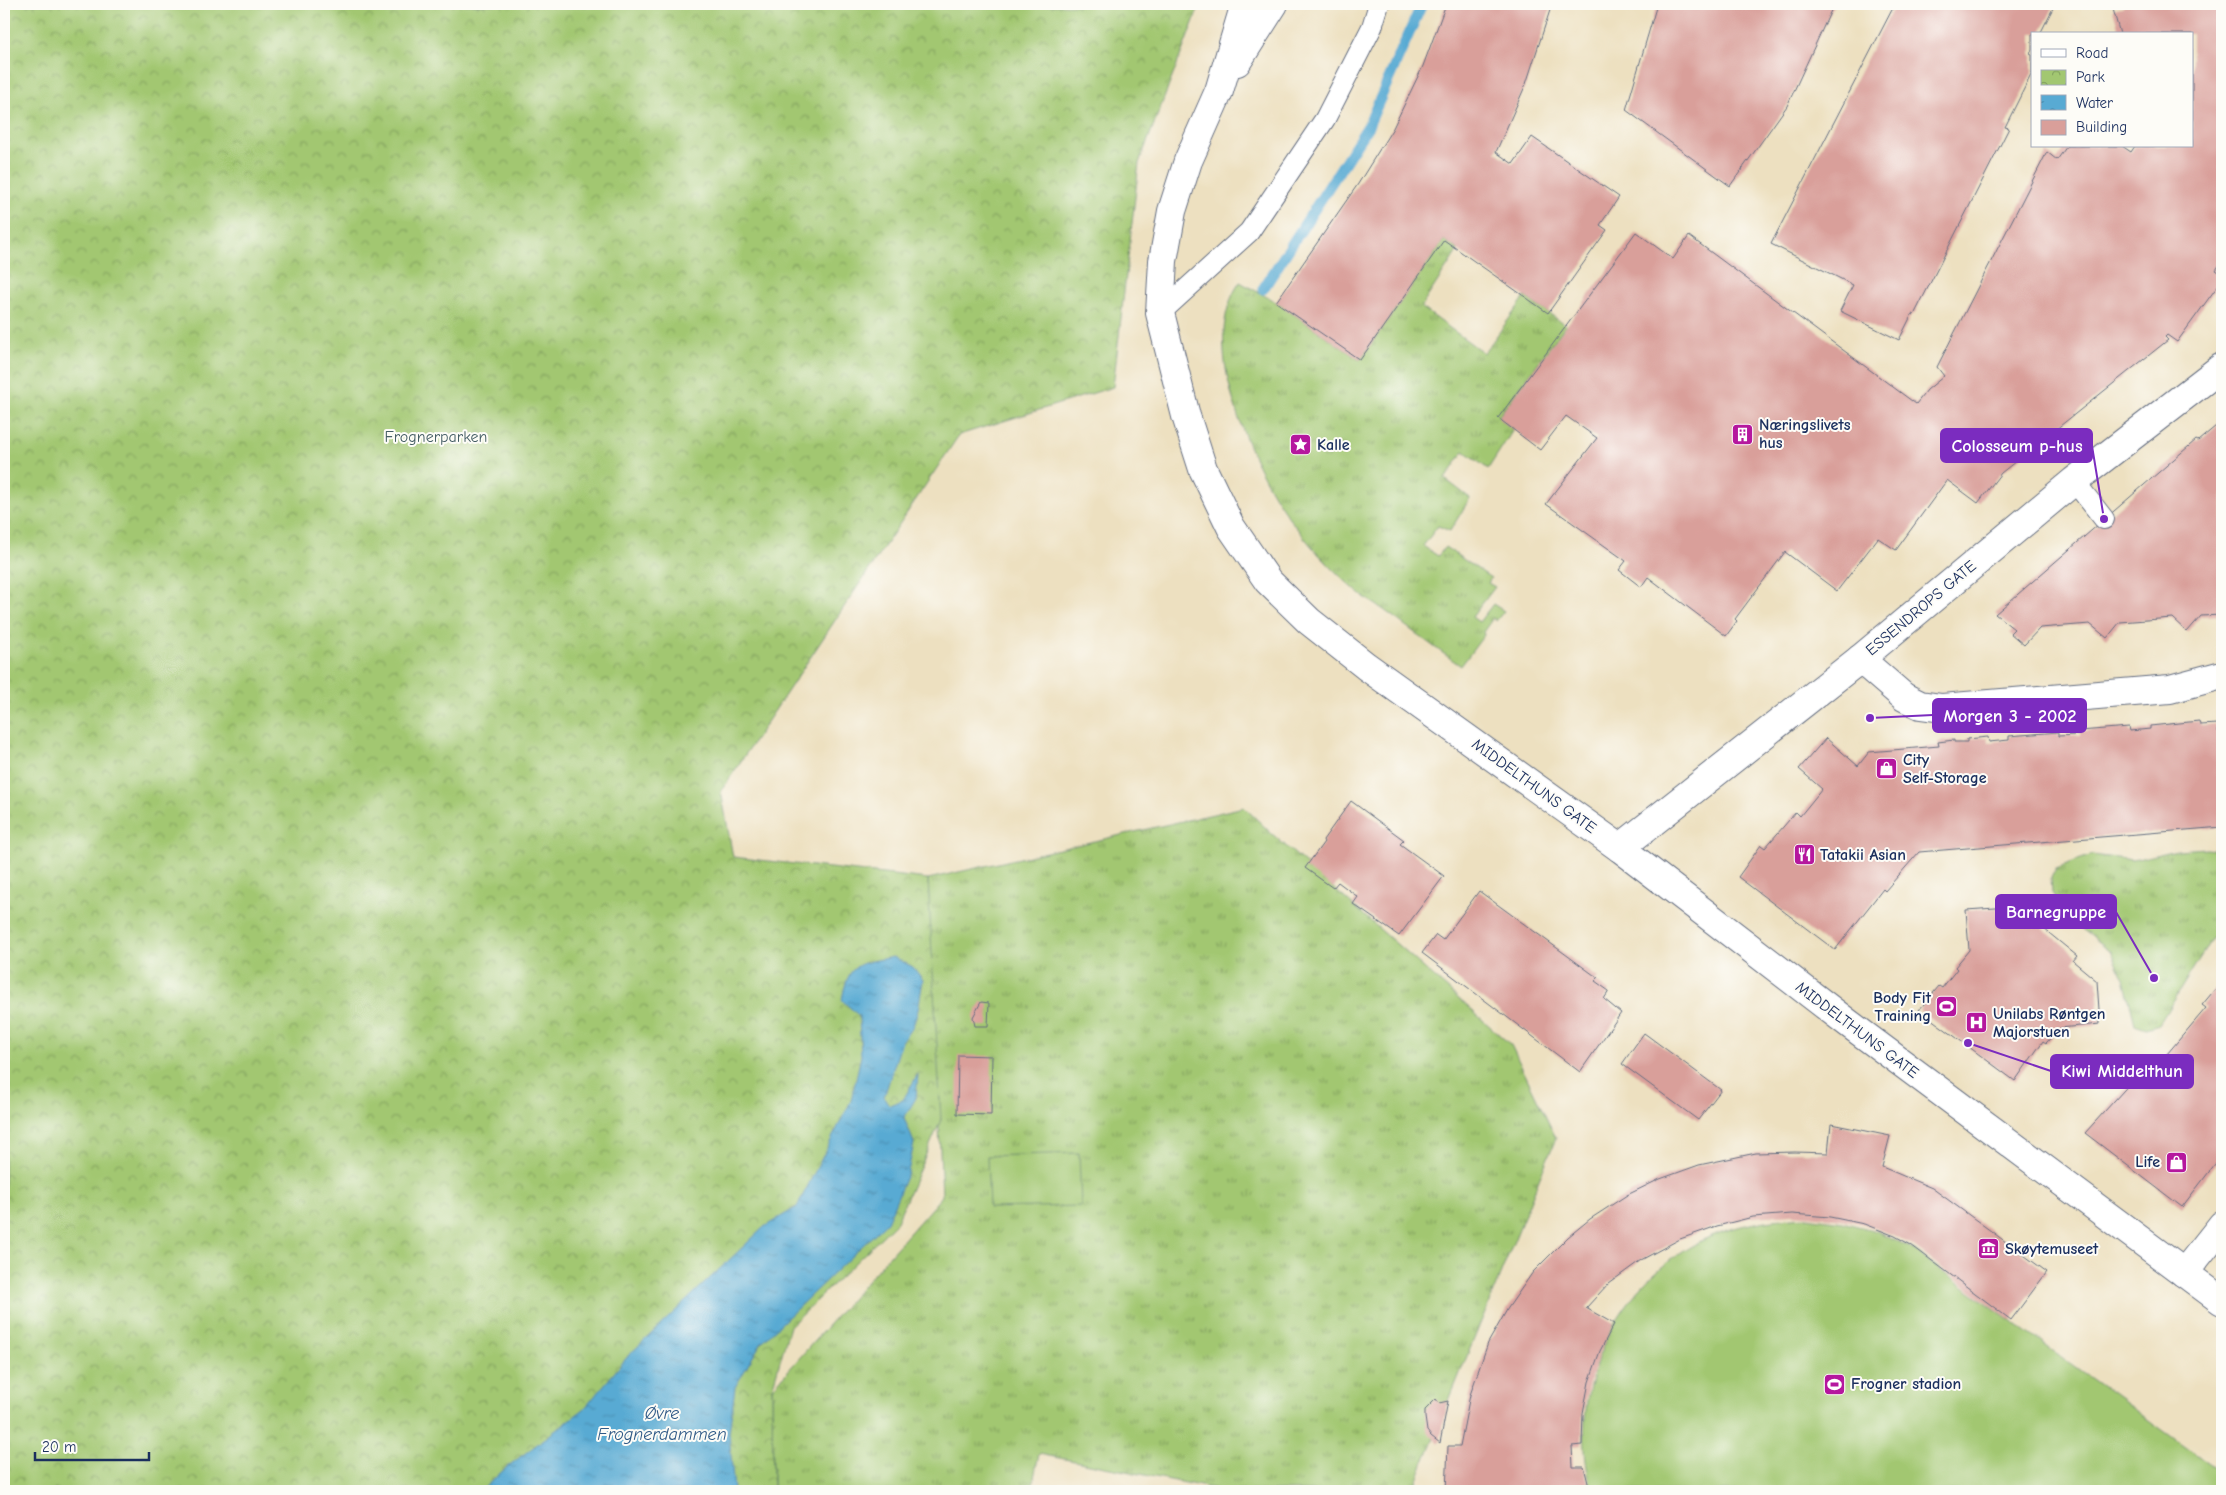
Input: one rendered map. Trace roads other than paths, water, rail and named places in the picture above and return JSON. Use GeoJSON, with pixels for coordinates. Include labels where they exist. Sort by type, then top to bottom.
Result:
{"type":"FeatureCollection","features":[{"type":"Feature","properties":{"kind":"street","name":"MIDDELTHUNS GATE"},"geometry":{"type":"LineString","coordinates":[[1245,4],[1219,91],[1188,161],[1172,211],[1163,261],[1160,313],[1186,416],[1204,470],[1231,527],[1268,582],[1309,621],[1366,666],[1620,848],[1848,1023],[2222,1302]]}},
{"type":"Feature","properties":{"kind":"street","name":"MIDDELTHUNS GATE"},"geometry":{"type":"LineString","coordinates":[[1219,91],[1274,4]]}},
{"type":"Feature","properties":{"kind":"street","name":"ESSENDROPS GATE"},"geometry":{"type":"LineString","coordinates":[[1620,848],[1860,659],[2074,482],[2222,367]]}},
{"type":"Feature","properties":{"kind":"street"},"geometry":{"type":"LineString","coordinates":[[1860,659],[1904,697],[1920,706],[1942,708],[2170,689],[2222,675]]}},
{"type":"Feature","properties":{"kind":"street"},"geometry":{"type":"LineString","coordinates":[[2184,1273],[2222,1225]]}},
{"type":"Feature","properties":{"kind":"lane"},"geometry":{"type":"LineString","coordinates":[[1160,313],[1249,232],[1325,119],[1372,27],[1379,4]]}},
{"type":"Feature","properties":{"kind":"lane"},"geometry":{"type":"LineString","coordinates":[[2074,482],[2104,520]]}},
{"type":"Feature","properties":{"kind":"water","name":"Øvre Frognerdammen"},"geometry":{"type":"Polygon","coordinates":[[[893,957],[913,967],[923,980],[913,1026],[902,1041],[884,1097],[889,1105],[903,1100],[918,1074],[916,1098],[904,1118],[914,1143],[908,1172],[887,1222],[761,1343],[735,1387],[729,1433],[734,1491],[481,1491],[507,1467],[584,1409],[629,1355],[764,1227],[797,1207],[851,1101],[861,1056],[859,1016],[842,1000],[848,978],[857,966],[863,963],[893,957]]]}},
{"type":"Feature","properties":{"kind":"waterway"},"geometry":{"type":"LineString","coordinates":[[1263,289],[1368,126],[1422,4]]}},
{"type":"Feature","properties":{"kind":"place","name":"Næringslivets hus"},"geometry":{"type":"Point","coordinates":[1743,434]}},
{"type":"Feature","properties":{"kind":"place","name":"Kalle"},"geometry":{"type":"Point","coordinates":[1301,445]}},
{"type":"Feature","properties":{"kind":"place","name":"Colosseum p-hus"},"geometry":{"type":"Point","coordinates":[2104,519]}},
{"type":"Feature","properties":{"kind":"place","name":"Morgen 3 - 2002"},"geometry":{"type":"Point","coordinates":[1870,718]}},
{"type":"Feature","properties":{"kind":"place","name":"City Self-Storage"},"geometry":{"type":"Point","coordinates":[1887,769]}},
{"type":"Feature","properties":{"kind":"place","name":"Tatakii Asian"},"geometry":{"type":"Point","coordinates":[1804,855]}},
{"type":"Feature","properties":{"kind":"place","name":"Barnegruppe"},"geometry":{"type":"Point","coordinates":[2154,978]}},
{"type":"Feature","properties":{"kind":"place","name":"Body Fit Training"},"geometry":{"type":"Point","coordinates":[1947,1007]}},
{"type":"Feature","properties":{"kind":"place","name":"Unilabs Røntgen Majorstuen"},"geometry":{"type":"Point","coordinates":[1977,1023]}},
{"type":"Feature","properties":{"kind":"place","name":"Kiwi Middelthun"},"geometry":{"type":"Point","coordinates":[1968,1043]}},
{"type":"Feature","properties":{"kind":"place","name":"Life"},"geometry":{"type":"Point","coordinates":[2176,1162]}},
{"type":"Feature","properties":{"kind":"place","name":"Skøytemuseet"},"geometry":{"type":"Point","coordinates":[1989,1249]}},
{"type":"Feature","properties":{"kind":"place","name":"Frogner stadion"},"geometry":{"type":"Point","coordinates":[1835,1384]}},
{"type":"Feature","properties":{"kind":"park label","name":"Frognerparken"},"geometry":{"type":"Point","coordinates":[436,437]}}]}
